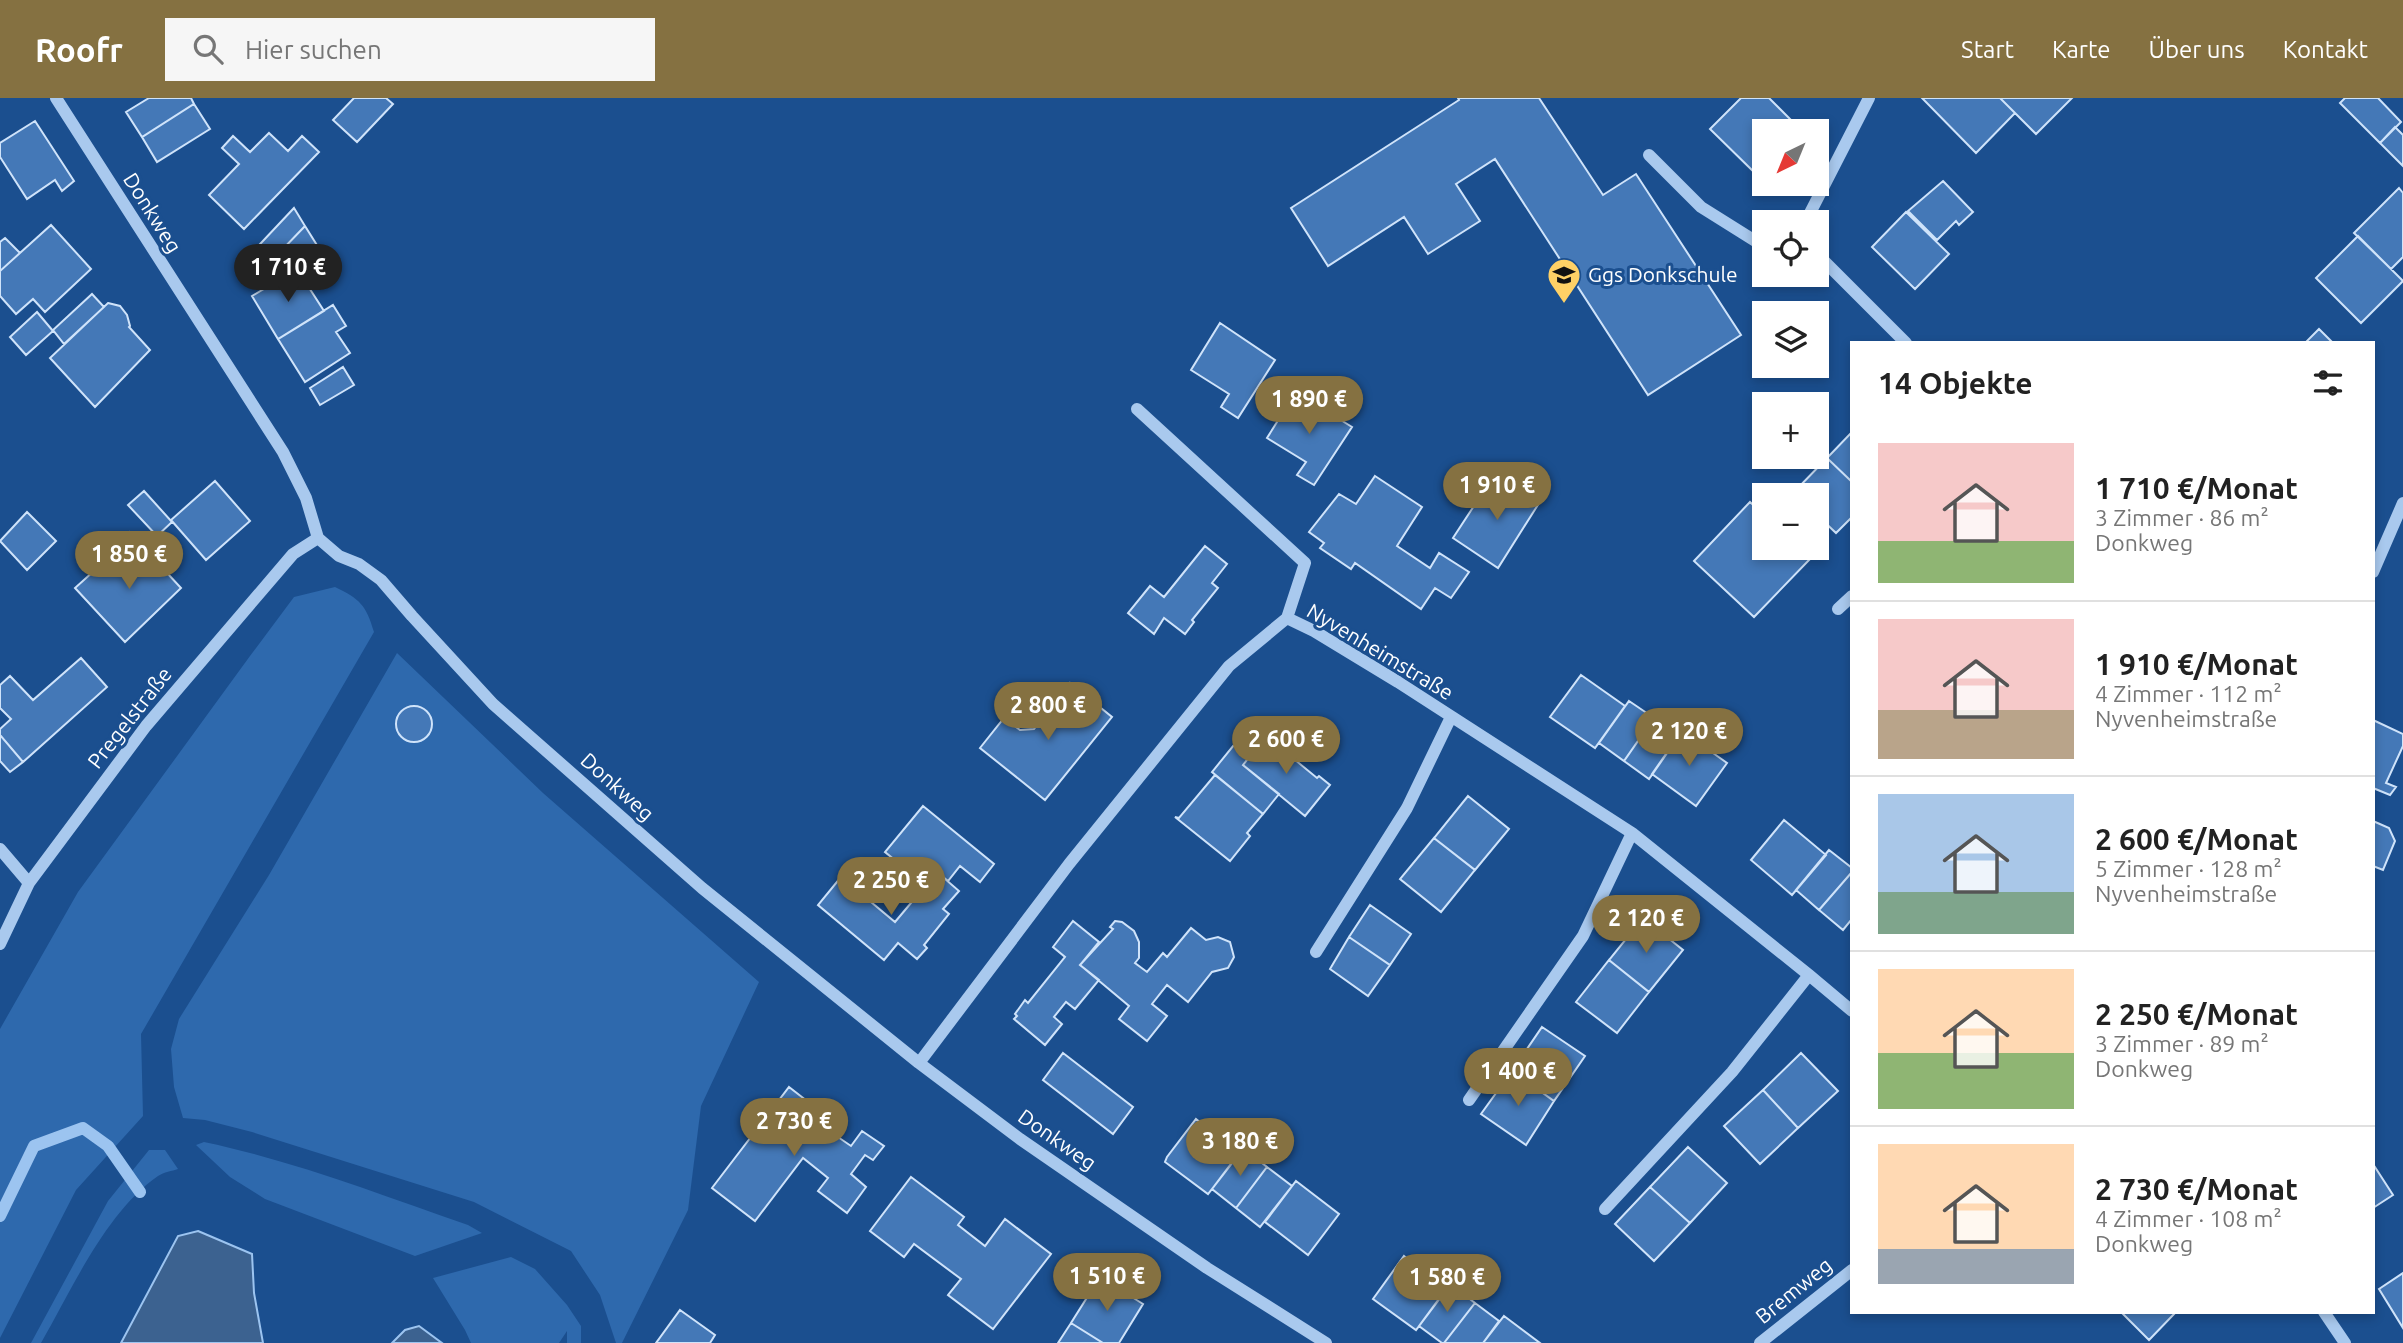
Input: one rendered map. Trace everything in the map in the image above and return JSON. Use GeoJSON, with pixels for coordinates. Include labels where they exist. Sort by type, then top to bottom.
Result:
{"type":"FeatureCollection","features":[{"type":"Feature","properties":{"kind":"street","name":"Donkweg"},"geometry":{"type":"LineString","coordinates":[[57,98],[284,452],[306,498],[318,538],[339,556],[359,564],[381,580],[494,704],[702,888],[919,1063],[1053,1162],[1207,1268],[1326,1343]]}},
{"type":"Feature","properties":{"kind":"street"},"geometry":{"type":"LineString","coordinates":[[1812,210],[1869,98]]}},
{"type":"Feature","properties":{"kind":"street"},"geometry":{"type":"LineString","coordinates":[[1649,155],[1701,206],[1752,239]]}},
{"type":"Feature","properties":{"kind":"street"},"geometry":{"type":"LineString","coordinates":[[1829,266],[1904,341]]}},
{"type":"Feature","properties":{"kind":"street"},"geometry":{"type":"LineString","coordinates":[[1137,409],[1305,563],[1287,618]]}},
{"type":"Feature","properties":{"kind":"street"},"geometry":{"type":"LineString","coordinates":[[2375,567],[2403,503]]}},
{"type":"Feature","properties":{"kind":"street","name":"Pregelstraße"},"geometry":{"type":"LineString","coordinates":[[0,944],[29,883],[146,726],[292,554],[318,538]]}},
{"type":"Feature","properties":{"kind":"street"},"geometry":{"type":"LineString","coordinates":[[1839,609],[1850,598]]}},
{"type":"Feature","properties":{"kind":"street","name":"Nyvenheimstraße"},"geometry":{"type":"LineString","coordinates":[[919,1063],[1069,864],[1229,666],[1287,618],[1451,717],[1632,833],[1850,1009]]}},
{"type":"Feature","properties":{"kind":"street"},"geometry":{"type":"LineString","coordinates":[[1316,952],[1407,808],[1451,717]]}},
{"type":"Feature","properties":{"kind":"street"},"geometry":{"type":"LineString","coordinates":[[1469,1100],[1583,936],[1632,833]]}},
{"type":"Feature","properties":{"kind":"street"},"geometry":{"type":"LineString","coordinates":[[0,849],[29,883]]}},
{"type":"Feature","properties":{"kind":"street"},"geometry":{"type":"LineString","coordinates":[[1605,1209],[1732,1072],[1809,975]]}},
{"type":"Feature","properties":{"kind":"street","name":"Bremweg"},"geometry":{"type":"LineString","coordinates":[[1760,1343],[1850,1272]]}},
{"type":"Feature","properties":{"kind":"street"},"geometry":{"type":"LineString","coordinates":[[2324,1314],[2345,1343]]}},
{"type":"Feature","properties":{"kind":"shaded area"},"geometry":{"type":"Polygon","coordinates":[[[335,587],[361,604],[374,632],[141,1034],[143,1116],[76,1190],[0,1338],[0,1029],[78,892],[294,597],[335,587]]]}},
{"type":"Feature","properties":{"kind":"shaded area"},"geometry":{"type":"Polygon","coordinates":[[[397,653],[543,793],[759,982],[701,1106],[688,1210],[622,1343],[616,1343],[600,1295],[571,1251],[474,1202],[252,1132],[205,1120],[183,1118],[174,1087],[171,1049],[179,1019],[269,875],[397,653]]]}},
{"type":"Feature","properties":{"kind":"shaded area"},"geometry":{"type":"Polygon","coordinates":[[[204,1142],[337,1179],[468,1225],[482,1233],[415,1256],[265,1199],[230,1177],[196,1145],[204,1142]]]}},
{"type":"Feature","properties":{"kind":"shaded area"},"geometry":{"type":"Polygon","coordinates":[[[149,1150],[165,1150],[178,1169],[158,1176],[139,1191],[122,1210],[106,1230],[41,1343],[31,1343],[108,1201],[149,1150]]]}},
{"type":"Feature","properties":{"kind":"shaded area"},"geometry":{"type":"Polygon","coordinates":[[[198,1231],[252,1254],[254,1293],[263,1343],[121,1343],[178,1236],[198,1231]]]}},
{"type":"Feature","properties":{"kind":"shaded area"},"geometry":{"type":"Polygon","coordinates":[[[511,1257],[535,1269],[567,1305],[581,1326],[581,1343],[567,1343],[567,1331],[559,1343],[471,1343],[433,1278],[511,1257]]]}},
{"type":"Feature","properties":{"kind":"shaded area"},"geometry":{"type":"Polygon","coordinates":[[[419,1326],[442,1343],[392,1343],[405,1330],[419,1326]]]}},
{"type":"Feature","properties":{"kind":"building"},"geometry":{"type":"Polygon","coordinates":[[[149,98],[191,98],[194,104],[142,137],[126,112],[149,98]]]}},
{"type":"Feature","properties":{"kind":"building"},"geometry":{"type":"Polygon","coordinates":[[[354,98],[386,98],[393,104],[357,142],[333,120],[354,98]]]}},
{"type":"Feature","properties":{"kind":"building"},"geometry":{"type":"Polygon","coordinates":[[[1458,98],[1539,98],[1603,195],[1636,174],[1741,335],[1648,395],[1495,159],[1456,184],[1480,221],[1428,254],[1404,217],[1328,266],[1291,208],[1459,100],[1458,98]]]}},
{"type":"Feature","properties":{"kind":"building"},"geometry":{"type":"Polygon","coordinates":[[[1741,98],[1769,98],[1790,119],[1752,119],[1752,170],[1710,129],[1741,98]]]}},
{"type":"Feature","properties":{"kind":"building"},"geometry":{"type":"Polygon","coordinates":[[[1922,98],[2000,98],[2015,113],[1976,153],[1922,98]]]}},
{"type":"Feature","properties":{"kind":"building"},"geometry":{"type":"Polygon","coordinates":[[[2000,98],[2072,98],[2036,134],[2000,98]]]}},
{"type":"Feature","properties":{"kind":"building"},"geometry":{"type":"Polygon","coordinates":[[[2345,98],[2378,98],[2401,122],[2380,143],[2340,103],[2345,98]]]}},
{"type":"Feature","properties":{"kind":"building"},"geometry":{"type":"Polygon","coordinates":[[[194,104],[210,129],[157,162],[142,137],[194,104]]]}},
{"type":"Feature","properties":{"kind":"building"},"geometry":{"type":"Polygon","coordinates":[[[35,121],[74,181],[62,191],[55,180],[27,199],[0,157],[0,143],[35,121]]]}},
{"type":"Feature","properties":{"kind":"building"},"geometry":{"type":"Polygon","coordinates":[[[2395,127],[2403,135],[2403,166],[2380,143],[2395,127]]]}},
{"type":"Feature","properties":{"kind":"building"},"geometry":{"type":"Polygon","coordinates":[[[269,133],[288,151],[302,136],[319,152],[244,229],[209,195],[239,164],[222,148],[233,136],[250,152],[269,133]]]}},
{"type":"Feature","properties":{"kind":"building"},"geometry":{"type":"Polygon","coordinates":[[[1943,181],[1973,212],[1959,225],[1956,221],[1937,240],[1908,211],[1943,181]]]}},
{"type":"Feature","properties":{"kind":"building"},"geometry":{"type":"Polygon","coordinates":[[[2399,188],[2403,193],[2403,257],[2391,269],[2354,233],[2399,188]]]}},
{"type":"Feature","properties":{"kind":"building"},"geometry":{"type":"Polygon","coordinates":[[[294,208],[305,226],[256,277],[246,259],[294,208]]]}},
{"type":"Feature","properties":{"kind":"building"},"geometry":{"type":"Polygon","coordinates":[[[1906,212],[1949,254],[1915,289],[1872,247],[1906,212]]]}},
{"type":"Feature","properties":{"kind":"building"},"geometry":{"type":"Polygon","coordinates":[[[51,225],[91,269],[45,312],[33,299],[16,314],[0,296],[0,271],[51,225]]]}},
{"type":"Feature","properties":{"kind":"building"},"geometry":{"type":"Polygon","coordinates":[[[305,226],[325,258],[300,273],[297,269],[264,289],[256,277],[305,226]]]}},
{"type":"Feature","properties":{"kind":"building"},"geometry":{"type":"Polygon","coordinates":[[[2358,236],[2403,281],[2361,323],[2316,278],[2358,236]]]}},
{"type":"Feature","properties":{"kind":"building"},"geometry":{"type":"Polygon","coordinates":[[[5,238],[20,253],[0,271],[0,242],[5,238]]]}},
{"type":"Feature","properties":{"kind":"building"},"geometry":{"type":"Polygon","coordinates":[[[297,269],[324,311],[278,339],[252,296],[297,269]]]}},
{"type":"Feature","properties":{"kind":"building"},"geometry":{"type":"Polygon","coordinates":[[[92,294],[104,307],[64,344],[53,330],[92,294]]]}},
{"type":"Feature","properties":{"kind":"building"},"geometry":{"type":"Polygon","coordinates":[[[108,303],[120,306],[127,315],[129,327],[150,350],[95,407],[50,358],[108,303]]]}},
{"type":"Feature","properties":{"kind":"building"},"geometry":{"type":"Polygon","coordinates":[[[333,305],[346,326],[336,332],[350,353],[305,382],[278,339],[333,305]]]}},
{"type":"Feature","properties":{"kind":"building"},"geometry":{"type":"Polygon","coordinates":[[[37,312],[53,331],[26,355],[10,337],[37,312]]]}},
{"type":"Feature","properties":{"kind":"building"},"geometry":{"type":"Polygon","coordinates":[[[1220,323],[1275,360],[1238,418],[1221,407],[1229,394],[1191,370],[1220,323]]]}},
{"type":"Feature","properties":{"kind":"building"},"geometry":{"type":"Polygon","coordinates":[[[2319,329],[2331,341],[2307,341],[2319,329]]]}},
{"type":"Feature","properties":{"kind":"building"},"geometry":{"type":"Polygon","coordinates":[[[343,367],[354,385],[320,405],[310,388],[343,367]]]}},
{"type":"Feature","properties":{"kind":"building"},"geometry":{"type":"Polygon","coordinates":[[[1296,392],[1317,408],[1318,406],[1352,427],[1314,485],[1297,475],[1306,462],[1267,438],[1296,392]]]}},
{"type":"Feature","properties":{"kind":"building"},"geometry":{"type":"Polygon","coordinates":[[[1850,434],[1850,480],[1829,460],[1829,456],[1850,434]]]}},
{"type":"Feature","properties":{"kind":"building"},"geometry":{"type":"Polygon","coordinates":[[[1829,460],[1850,480],[1850,519],[1836,533],[1829,526],[1829,483],[1803,483],[1816,469],[1829,469],[1829,460]]]}},
{"type":"Feature","properties":{"kind":"building"},"geometry":{"type":"Polygon","coordinates":[[[1375,476],[1422,507],[1397,546],[1430,568],[1439,553],[1469,572],[1451,598],[1435,588],[1421,609],[1355,563],[1351,569],[1320,548],[1324,543],[1309,532],[1339,494],[1356,504],[1375,476]]]}},
{"type":"Feature","properties":{"kind":"building"},"geometry":{"type":"Polygon","coordinates":[[[1507,478],[1541,500],[1498,568],[1453,538],[1487,486],[1498,493],[1507,478]]]}},
{"type":"Feature","properties":{"kind":"building"},"geometry":{"type":"Polygon","coordinates":[[[215,481],[250,521],[206,560],[171,520],[215,481]]]}},
{"type":"Feature","properties":{"kind":"building"},"geometry":{"type":"Polygon","coordinates":[[[144,491],[172,522],[157,536],[128,505],[144,491]]]}},
{"type":"Feature","properties":{"kind":"building"},"geometry":{"type":"Polygon","coordinates":[[[1750,502],[1752,560],[1809,560],[1754,617],[1694,561],[1750,502]]]}},
{"type":"Feature","properties":{"kind":"building"},"geometry":{"type":"Polygon","coordinates":[[[27,512],[56,541],[27,570],[0,541],[27,512]]]}},
{"type":"Feature","properties":{"kind":"building"},"geometry":{"type":"Polygon","coordinates":[[[129,532],[181,588],[125,642],[75,588],[104,562],[112,570],[139,546],[127,533],[129,532]]]}},
{"type":"Feature","properties":{"kind":"building"},"geometry":{"type":"Polygon","coordinates":[[[1205,546],[1227,564],[1212,583],[1218,588],[1192,620],[1194,622],[1185,634],[1164,618],[1154,634],[1128,613],[1150,586],[1164,597],[1205,546]]]}},
{"type":"Feature","properties":{"kind":"building"},"geometry":{"type":"Polygon","coordinates":[[[81,658],[107,687],[23,762],[0,735],[0,729],[11,719],[0,708],[0,685],[10,676],[33,700],[81,658]]]}},
{"type":"Feature","properties":{"kind":"building"},"geometry":{"type":"Polygon","coordinates":[[[1581,675],[1625,706],[1595,748],[1550,717],[1581,675]]]}},
{"type":"Feature","properties":{"kind":"building"},"geometry":{"type":"Polygon","coordinates":[[[1070,683],[1112,717],[1045,800],[980,748],[1004,718],[1020,730],[1034,729],[1070,683]]]}},
{"type":"Feature","properties":{"kind":"building"},"geometry":{"type":"Polygon","coordinates":[[[1629,701],[1654,718],[1624,761],[1599,743],[1629,701]]]}},
{"type":"Feature","properties":{"kind":"building"},"geometry":{"type":"Polygon","coordinates":[[[414,706],[426,712],[432,724],[426,736],[414,742],[402,736],[396,724],[402,712],[414,706]]]}},
{"type":"Feature","properties":{"kind":"building"},"geometry":{"type":"Polygon","coordinates":[[[1654,718],[1679,736],[1649,779],[1624,761],[1654,718]]]}},
{"type":"Feature","properties":{"kind":"building"},"geometry":{"type":"Polygon","coordinates":[[[2375,721],[2403,734],[2403,746],[2386,783],[2396,787],[2390,795],[2375,789],[2375,721]]]}},
{"type":"Feature","properties":{"kind":"building"},"geometry":{"type":"Polygon","coordinates":[[[1251,724],[1266,736],[1243,765],[1279,794],[1263,814],[1212,772],[1251,724]]]}},
{"type":"Feature","properties":{"kind":"building"},"geometry":{"type":"Polygon","coordinates":[[[1682,731],[1727,763],[1696,806],[1652,774],[1682,731]]]}},
{"type":"Feature","properties":{"kind":"building"},"geometry":{"type":"Polygon","coordinates":[[[0,735],[23,762],[10,772],[0,761],[0,735]]]}},
{"type":"Feature","properties":{"kind":"building"},"geometry":{"type":"Polygon","coordinates":[[[1266,736],[1317,778],[1319,776],[1330,785],[1305,816],[1243,765],[1266,736]]]}},
{"type":"Feature","properties":{"kind":"building"},"geometry":{"type":"Polygon","coordinates":[[[1215,775],[1263,814],[1247,833],[1250,836],[1230,861],[1175,817],[1179,818],[1215,775]]]}},
{"type":"Feature","properties":{"kind":"building"},"geometry":{"type":"Polygon","coordinates":[[[1468,796],[1509,829],[1475,870],[1434,838],[1468,796]]]}},
{"type":"Feature","properties":{"kind":"building"},"geometry":{"type":"Polygon","coordinates":[[[923,806],[994,864],[980,882],[960,866],[948,881],[937,872],[926,885],[885,852],[923,806]]]}},
{"type":"Feature","properties":{"kind":"building"},"geometry":{"type":"Polygon","coordinates":[[[1784,820],[1826,855],[1792,895],[1751,860],[1784,820]]]}},
{"type":"Feature","properties":{"kind":"building"},"geometry":{"type":"Polygon","coordinates":[[[2375,822],[2389,828],[2395,841],[2383,870],[2375,867],[2375,822]]]}},
{"type":"Feature","properties":{"kind":"building"},"geometry":{"type":"Polygon","coordinates":[[[1434,838],[1475,870],[1441,912],[1400,879],[1434,838]]]}},
{"type":"Feature","properties":{"kind":"building"},"geometry":{"type":"Polygon","coordinates":[[[1829,850],[1850,866],[1850,874],[1819,910],[1796,890],[1829,850]]]}},
{"type":"Feature","properties":{"kind":"building"},"geometry":{"type":"Polygon","coordinates":[[[937,872],[959,891],[943,909],[949,914],[924,945],[927,948],[917,959],[898,943],[884,960],[818,905],[841,877],[895,922],[937,872]]]}},
{"type":"Feature","properties":{"kind":"building"},"geometry":{"type":"Polygon","coordinates":[[[1850,874],[1850,921],[1843,930],[1819,910],[1850,874]]]}},
{"type":"Feature","properties":{"kind":"building"},"geometry":{"type":"Polygon","coordinates":[[[1370,905],[1411,934],[1390,965],[1349,937],[1370,905]]]}},
{"type":"Feature","properties":{"kind":"building"},"geometry":{"type":"Polygon","coordinates":[[[1643,918],[1683,950],[1649,992],[1609,960],[1643,918]]]}},
{"type":"Feature","properties":{"kind":"building"},"geometry":{"type":"Polygon","coordinates":[[[1073,921],[1099,942],[1080,965],[1099,980],[1075,1009],[1066,1002],[1054,1017],[1062,1024],[1045,1045],[1014,1019],[1017,1016],[1015,1014],[1025,1000],[1028,1003],[1065,957],[1053,947],[1073,921]]]}},
{"type":"Feature","properties":{"kind":"building"},"geometry":{"type":"Polygon","coordinates":[[[1115,921],[1122,922],[1134,931],[1139,942],[1139,958],[1135,963],[1147,972],[1163,953],[1167,957],[1191,928],[1206,940],[1218,937],[1230,942],[1234,957],[1228,968],[1212,972],[1188,1002],[1167,985],[1152,1004],[1167,1016],[1147,1041],[1119,1019],[1129,1006],[1080,965],[1113,929],[1110,927],[1115,921]]]}},
{"type":"Feature","properties":{"kind":"building"},"geometry":{"type":"Polygon","coordinates":[[[1349,937],[1390,965],[1368,996],[1330,969],[1349,937]]]}},
{"type":"Feature","properties":{"kind":"building"},"geometry":{"type":"Polygon","coordinates":[[[1609,960],[1649,992],[1617,1033],[1576,1002],[1609,960]]]}},
{"type":"Feature","properties":{"kind":"building"},"geometry":{"type":"Polygon","coordinates":[[[1542,1027],[1585,1056],[1554,1101],[1512,1071],[1542,1027]]]}},
{"type":"Feature","properties":{"kind":"building"},"geometry":{"type":"Polygon","coordinates":[[[1063,1053],[1133,1107],[1113,1134],[1043,1080],[1063,1053]]]}},
{"type":"Feature","properties":{"kind":"building"},"geometry":{"type":"Polygon","coordinates":[[[1801,1053],[1838,1091],[1798,1128],[1763,1090],[1801,1053]]]}},
{"type":"Feature","properties":{"kind":"building"},"geometry":{"type":"Polygon","coordinates":[[[1512,1071],[1554,1101],[1526,1145],[1481,1114],[1512,1071]]]}},
{"type":"Feature","properties":{"kind":"building"},"geometry":{"type":"Polygon","coordinates":[[[789,1087],[825,1115],[819,1124],[851,1146],[862,1131],[884,1146],[873,1160],[865,1155],[851,1174],[866,1187],[847,1213],[818,1191],[828,1178],[803,1158],[755,1221],[712,1188],[789,1087]]]}},
{"type":"Feature","properties":{"kind":"building"},"geometry":{"type":"Polygon","coordinates":[[[1763,1090],[1798,1128],[1760,1164],[1724,1126],[1763,1090]]]}},
{"type":"Feature","properties":{"kind":"building"},"geometry":{"type":"Polygon","coordinates":[[[1196,1119],[1240,1153],[1208,1194],[1165,1162],[1196,1119]]]}},
{"type":"Feature","properties":{"kind":"building"},"geometry":{"type":"Polygon","coordinates":[[[1688,1147],[1727,1183],[1690,1223],[1650,1187],[1688,1147]]]}},
{"type":"Feature","properties":{"kind":"building"},"geometry":{"type":"Polygon","coordinates":[[[1243,1148],[1267,1167],[1236,1208],[1212,1189],[1243,1148]]]}},
{"type":"Feature","properties":{"kind":"building"},"geometry":{"type":"Polygon","coordinates":[[[1267,1167],[1292,1186],[1260,1227],[1236,1208],[1267,1167]]]}},
{"type":"Feature","properties":{"kind":"building"},"geometry":{"type":"Polygon","coordinates":[[[2375,1167],[2393,1195],[2375,1207],[2375,1167]]]}},
{"type":"Feature","properties":{"kind":"building"},"geometry":{"type":"Polygon","coordinates":[[[911,1177],[964,1217],[958,1225],[985,1246],[1005,1219],[1051,1254],[993,1329],[948,1295],[961,1279],[914,1244],[904,1257],[870,1231],[911,1177]]]}},
{"type":"Feature","properties":{"kind":"building"},"geometry":{"type":"Polygon","coordinates":[[[1296,1181],[1339,1214],[1308,1255],[1265,1222],[1296,1181]]]}},
{"type":"Feature","properties":{"kind":"building"},"geometry":{"type":"Polygon","coordinates":[[[1650,1187],[1690,1223],[1654,1261],[1615,1224],[1650,1187]]]}},
{"type":"Feature","properties":{"kind":"building"},"geometry":{"type":"Polygon","coordinates":[[[1404,1256],[1447,1289],[1416,1330],[1373,1299],[1404,1256]]]}},
{"type":"Feature","properties":{"kind":"building"},"geometry":{"type":"Polygon","coordinates":[[[2403,1273],[2403,1328],[2379,1289],[2403,1273]]]}},
{"type":"Feature","properties":{"kind":"building"},"geometry":{"type":"Polygon","coordinates":[[[1100,1277],[1143,1304],[1119,1343],[1103,1343],[1071,1323],[1100,1277]]]}},
{"type":"Feature","properties":{"kind":"building"},"geometry":{"type":"Polygon","coordinates":[[[1450,1284],[1475,1303],[1442,1343],[1419,1326],[1450,1284]]]}},
{"type":"Feature","properties":{"kind":"building"},"geometry":{"type":"Polygon","coordinates":[[[1475,1303],[1499,1321],[1483,1343],[1444,1343],[1475,1303]]]}},
{"type":"Feature","properties":{"kind":"building"},"geometry":{"type":"Polygon","coordinates":[[[680,1310],[715,1335],[710,1343],[656,1343],[680,1310]]]}},
{"type":"Feature","properties":{"kind":"building"},"geometry":{"type":"Polygon","coordinates":[[[2123,1314],[2174,1314],[2149,1340],[2123,1314]]]}},
{"type":"Feature","properties":{"kind":"building"},"geometry":{"type":"Polygon","coordinates":[[[1504,1316],[1540,1343],[1483,1343],[1504,1316]]]}},
{"type":"Feature","properties":{"kind":"building"},"geometry":{"type":"Polygon","coordinates":[[[1071,1323],[1103,1343],[1058,1343],[1071,1323]]]}},
{"type":"Feature","properties":{"kind":"waterway"},"geometry":{"type":"LineString","coordinates":[[0,1216],[34,1146],[83,1128],[108,1146],[140,1192]]}},
{"type":"Feature","properties":{"kind":"place","name":"Ggs Donkschule"},"geometry":{"type":"Point","coordinates":[1564,305]}}]}
